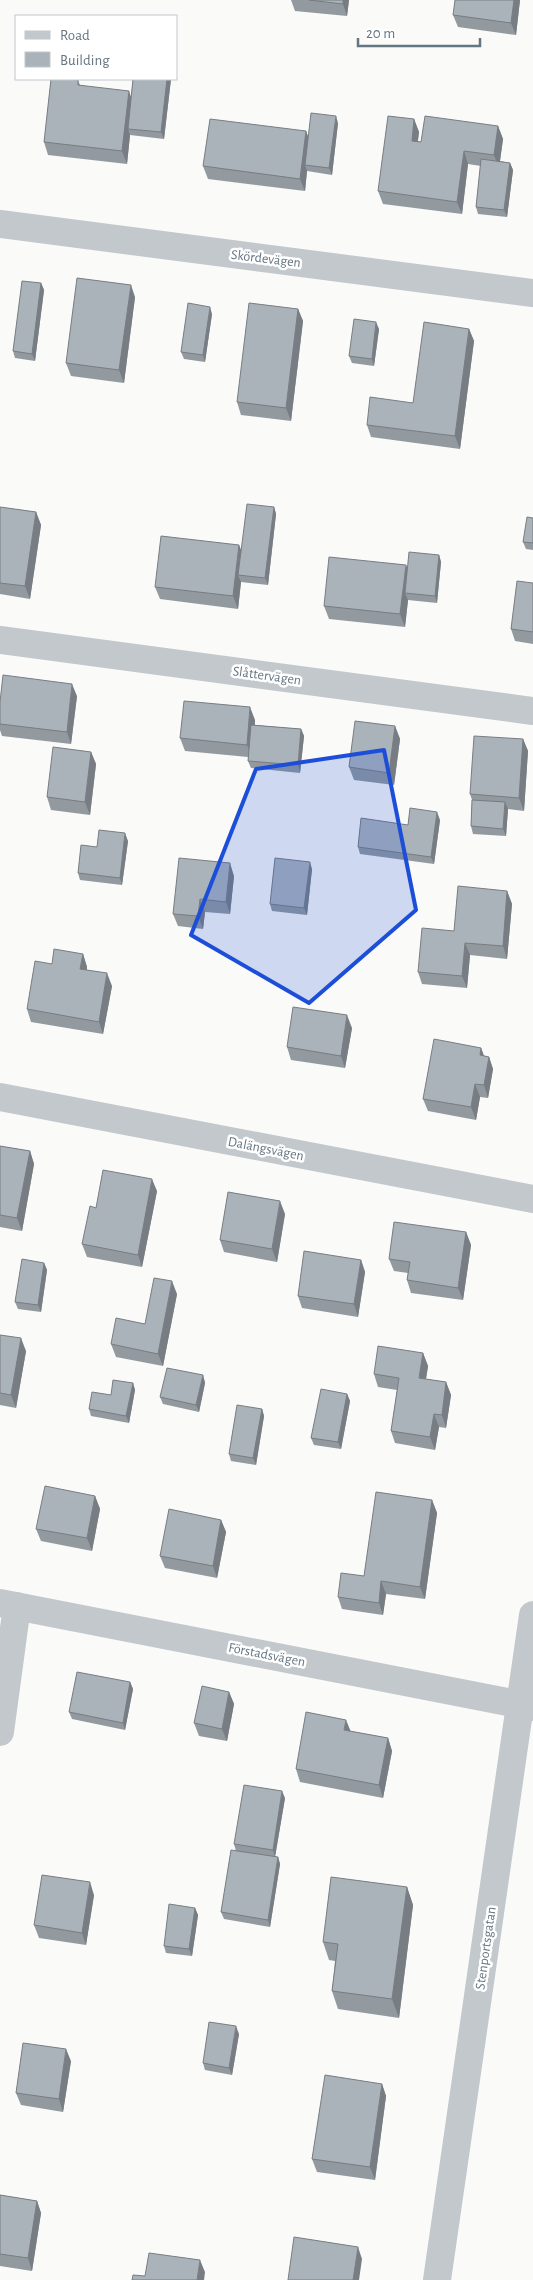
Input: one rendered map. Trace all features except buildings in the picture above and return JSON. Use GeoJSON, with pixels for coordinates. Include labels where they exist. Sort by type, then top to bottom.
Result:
{"type":"FeatureCollection","features":[{"type":"Feature","properties":{"kind":"street","name":"Skördevägen"},"geometry":{"type":"LineString","coordinates":[[0,224],[533,293]]}},
{"type":"Feature","properties":{"kind":"street","name":"Slåttervägen"},"geometry":{"type":"LineString","coordinates":[[0,640],[533,711]]}},
{"type":"Feature","properties":{"kind":"street","name":"Dalängsvägen"},"geometry":{"type":"LineString","coordinates":[[0,1098],[533,1200]]}},
{"type":"Feature","properties":{"kind":"street","name":"Förstadsvägen"},"geometry":{"type":"LineString","coordinates":[[8,1605],[527,1705]]}},
{"type":"Feature","properties":{"kind":"street"},"geometry":{"type":"LineString","coordinates":[[0,1732],[8,1605]]}},
{"type":"Feature","properties":{"kind":"street","name":"Stenportsgatan"},"geometry":{"type":"LineString","coordinates":[[437,2280],[527,1705],[533,1615]]}},
{"type":"Feature","properties":{"kind":"highlighted area"},"geometry":{"type":"Polygon","coordinates":[[[384,750],[416,910],[309,1003],[191,935],[256,769],[384,750]]]}}]}
